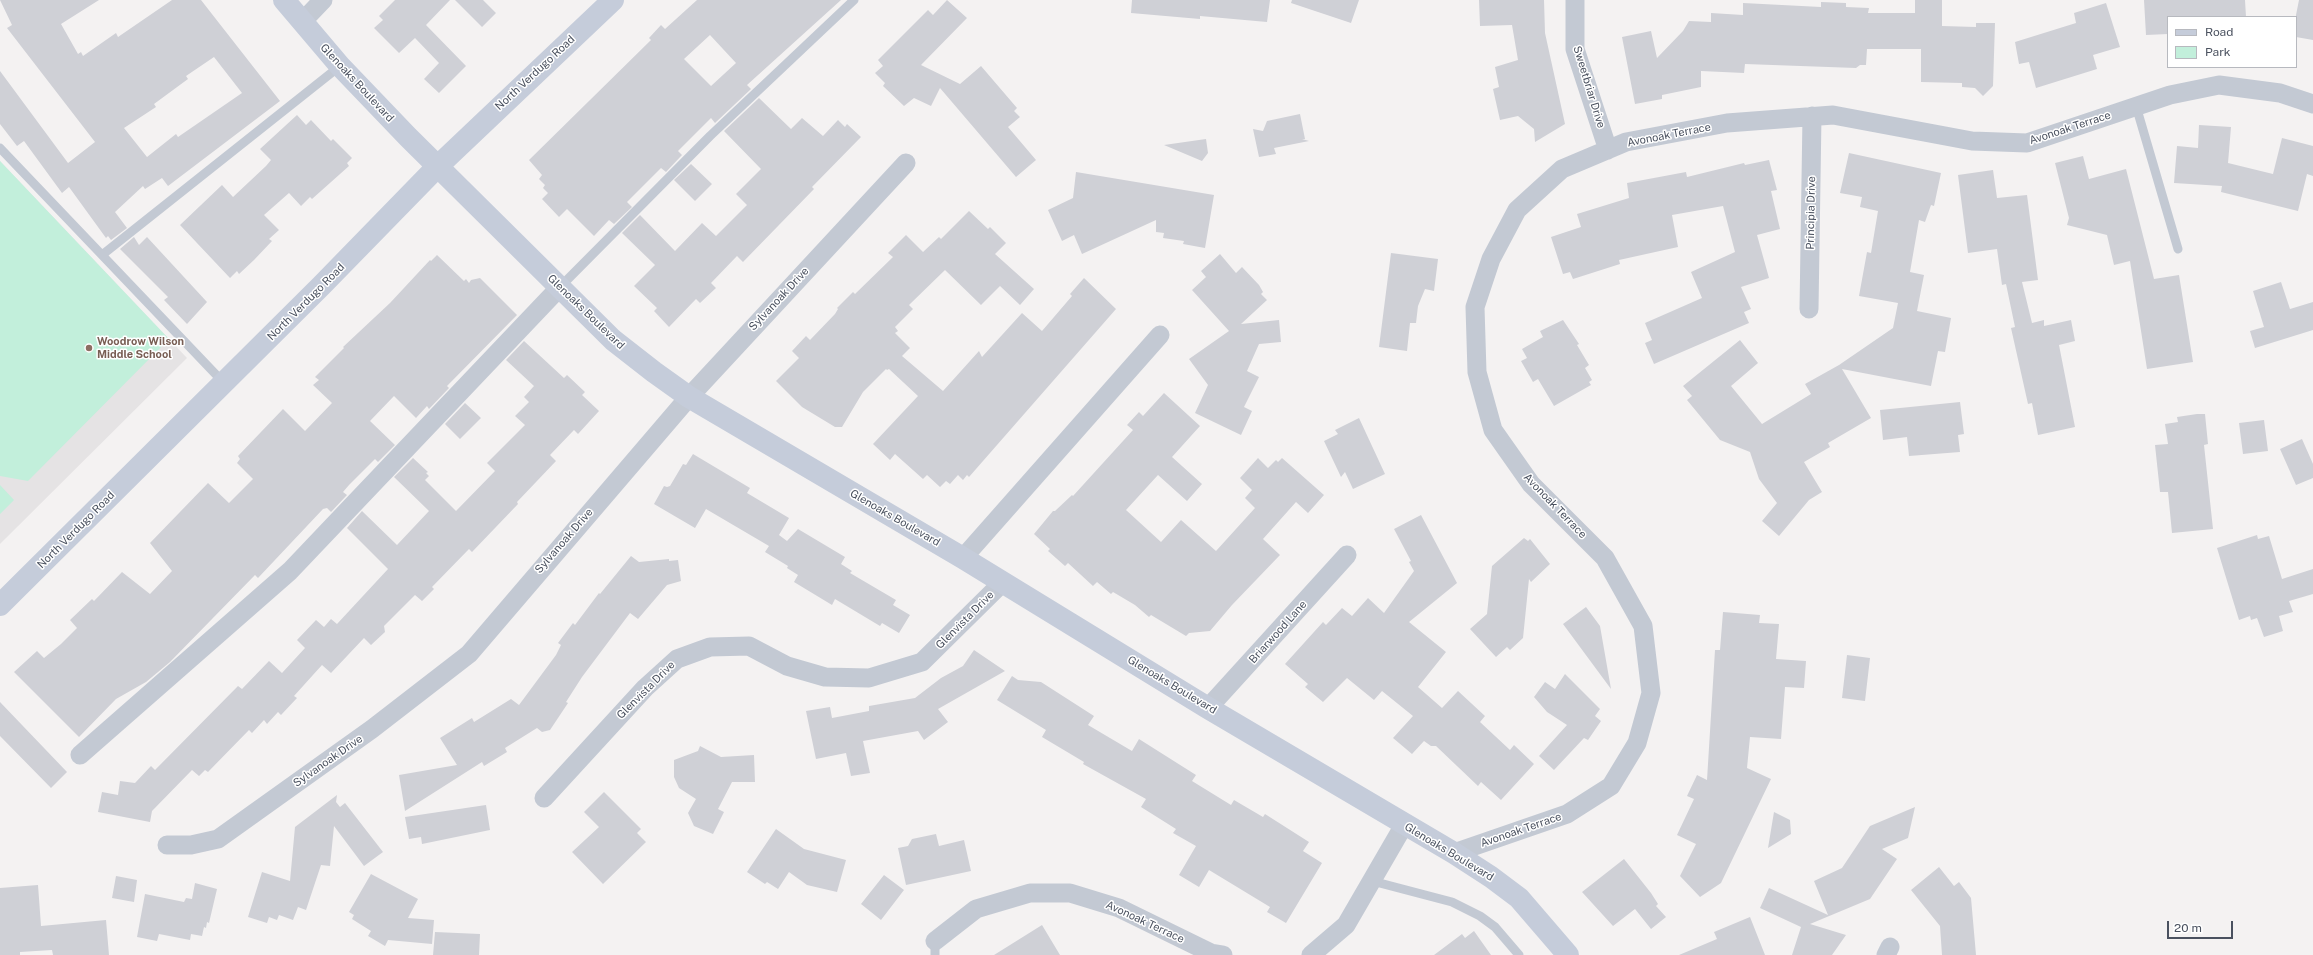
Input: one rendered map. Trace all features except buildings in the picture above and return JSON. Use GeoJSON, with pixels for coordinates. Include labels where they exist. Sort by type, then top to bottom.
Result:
{"type":"FeatureCollection","features":[{"type":"Feature","properties":{"kind":"street","name":"Glenoaks Boulevard"},"geometry":{"type":"LineString","coordinates":[[284,0],[340,66],[613,340],[689,397],[963,558],[1208,708],[1404,825],[1454,853],[1491,877],[1519,898],[1568,955]]}},
{"type":"Feature","properties":{"kind":"street"},"geometry":{"type":"LineString","coordinates":[[302,22],[323,0]]}},
{"type":"Feature","properties":{"kind":"street","name":"North Verdugo Road"},"geometry":{"type":"LineString","coordinates":[[0,605],[224,383],[438,166],[612,0]]}},
{"type":"Feature","properties":{"kind":"street","name":"Sweetbriar Drive"},"geometry":{"type":"LineString","coordinates":[[1575,0],[1575,49],[1608,150]]}},
{"type":"Feature","properties":{"kind":"street","name":"Avonoak Terrace"},"geometry":{"type":"LineString","coordinates":[[1454,853],[1567,814],[1611,786],[1637,743],[1651,693],[1643,626],[1605,558],[1531,484],[1493,430],[1477,372],[1475,307],[1491,259],[1517,210],[1562,169],[1626,142],[1727,123],[1833,115],[1972,141],[2027,143],[2170,95],[2219,85],[2280,93],[2313,104]]}},
{"type":"Feature","properties":{"kind":"street","name":"Principia Drive"},"geometry":{"type":"LineString","coordinates":[[1809,309],[1812,116]]}},
{"type":"Feature","properties":{"kind":"street","name":"Sylvanoak Drive"},"geometry":{"type":"LineString","coordinates":[[167,845],[191,845],[218,839],[372,729],[469,654],[689,397],[906,163]]}},
{"type":"Feature","properties":{"kind":"street"},"geometry":{"type":"LineString","coordinates":[[80,755],[290,571],[560,287]]}},
{"type":"Feature","properties":{"kind":"street"},"geometry":{"type":"LineString","coordinates":[[963,558],[1160,335]]}},
{"type":"Feature","properties":{"kind":"street","name":"Briarwood Lane"},"geometry":{"type":"LineString","coordinates":[[1208,708],[1347,555]]}},
{"type":"Feature","properties":{"kind":"street","name":"Glenvista Drive"},"geometry":{"type":"LineString","coordinates":[[544,798],[645,688],[676,659],[710,647],[749,646],[788,666],[824,677],[869,678],[922,662],[1002,583]]}},
{"type":"Feature","properties":{"kind":"street"},"geometry":{"type":"LineString","coordinates":[[1311,955],[1346,925],[1404,825]]}},
{"type":"Feature","properties":{"kind":"street","name":"Avonoak Terrace"},"geometry":{"type":"LineString","coordinates":[[935,948],[976,909],[1030,893],[1070,892],[1119,908],[1211,953],[1223,955]]}},
{"type":"Feature","properties":{"kind":"lane"},"geometry":{"type":"LineString","coordinates":[[560,287],[710,136],[854,0]]}},
{"type":"Feature","properties":{"kind":"lane"},"geometry":{"type":"LineString","coordinates":[[102,255],[340,66]]}},
{"type":"Feature","properties":{"kind":"lane"},"geometry":{"type":"LineString","coordinates":[[2136,106],[2178,249]]}},
{"type":"Feature","properties":{"kind":"lane"},"geometry":{"type":"LineString","coordinates":[[0,148],[224,383]]}},
{"type":"Feature","properties":{"kind":"lane"},"geometry":{"type":"LineString","coordinates":[[1372,882],[1452,902],[1480,916],[1495,927],[1519,955]]}},
{"type":"Feature","properties":{"kind":"shaded area","name":"Woodrow Wilson Middle School"},"geometry":{"type":"Polygon","coordinates":[[[0,161],[187,358],[0,544],[0,161]]]}},
{"type":"Feature","properties":{"kind":"green space","name":"Woodrow Wilson Middle School"},"geometry":{"type":"Polygon","coordinates":[[[0,161],[169,339],[28,481],[0,476],[0,161]]]}},
{"type":"Feature","properties":{"kind":"green space"},"geometry":{"type":"Polygon","coordinates":[[[0,485],[14,500],[0,514],[0,485]]]}},
{"type":"Feature","properties":{"kind":"place","name":"Woodrow Wilson Middle School"},"geometry":{"type":"Point","coordinates":[89,348]}}]}
